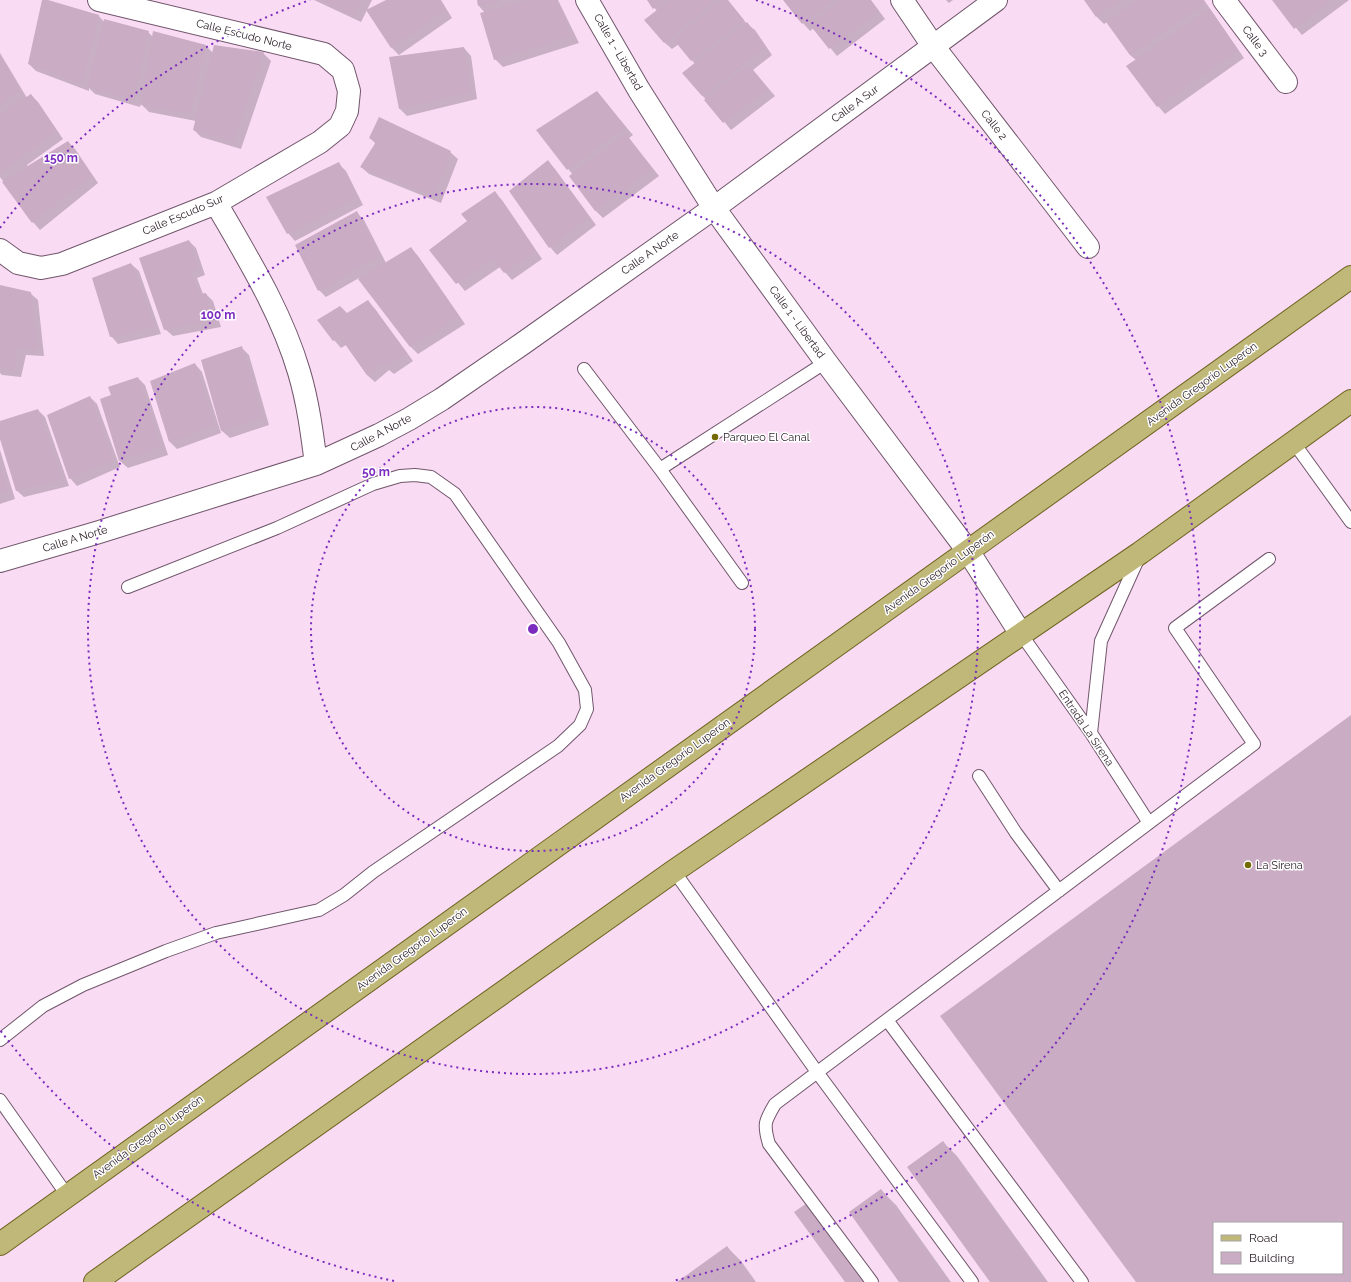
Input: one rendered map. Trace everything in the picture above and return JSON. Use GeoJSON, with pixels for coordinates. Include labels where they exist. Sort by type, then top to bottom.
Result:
{"type":"FeatureCollection","features":[{"type":"Feature","properties":{"kind":"main road","name":"Avenida Gregorio Luperón"},"geometry":{"type":"LineString","coordinates":[[0,1244],[1351,277]]}},
{"type":"Feature","properties":{"kind":"main road"},"geometry":{"type":"LineString","coordinates":[[95,1282],[674,871],[1140,553],[1351,401]]}},
{"type":"Feature","properties":{"kind":"street","name":"Calle Escudo Norte"},"geometry":{"type":"LineString","coordinates":[[99,0],[324,54],[342,70],[349,91],[347,111]]}},
{"type":"Feature","properties":{"kind":"street","name":"Calle 1 - Libertad"},"geometry":{"type":"LineString","coordinates":[[587,0],[639,90],[714,208],[826,362],[968,551],[1021,634]]}},
{"type":"Feature","properties":{"kind":"street","name":"Calle 2"},"geometry":{"type":"LineString","coordinates":[[902,0],[933,46],[1088,247]]}},
{"type":"Feature","properties":{"kind":"street","name":"Calle A Sur"},"geometry":{"type":"LineString","coordinates":[[714,208],[996,0]]}},
{"type":"Feature","properties":{"kind":"street","name":"Calle 3"},"geometry":{"type":"LineString","coordinates":[[1224,0],[1286,82]]}},
{"type":"Feature","properties":{"kind":"street","name":"Calle Escudo Sur"},"geometry":{"type":"LineString","coordinates":[[0,250],[18,263],[41,268],[62,264],[216,203],[320,142],[340,126],[347,111]]}},
{"type":"Feature","properties":{"kind":"street"},"geometry":{"type":"LineString","coordinates":[[216,203],[265,289],[282,326],[299,371],[312,424],[316,464]]}},
{"type":"Feature","properties":{"kind":"street","name":"Calle A Norte"},"geometry":{"type":"LineString","coordinates":[[0,561],[96,533],[316,464],[379,436],[442,399],[714,208]]}},
{"type":"Feature","properties":{"kind":"lane"},"geometry":{"type":"LineString","coordinates":[[660,469],[826,362]]}},
{"type":"Feature","properties":{"kind":"lane"},"geometry":{"type":"LineString","coordinates":[[584,369],[660,469],[742,582]]}},
{"type":"Feature","properties":{"kind":"lane"},"geometry":{"type":"LineString","coordinates":[[1294,443],[1351,522]]}},
{"type":"Feature","properties":{"kind":"lane"},"geometry":{"type":"LineString","coordinates":[[0,1040],[43,1006],[83,985],[166,951],[216,933],[319,910],[344,895],[373,872],[558,746],[580,725],[587,710],[585,690],[559,643],[455,494],[431,477],[415,475],[400,476],[373,484],[277,528],[128,586]]}},
{"type":"Feature","properties":{"kind":"lane"},"geometry":{"type":"LineString","coordinates":[[1091,733],[1101,641],[1140,553]]}},
{"type":"Feature","properties":{"kind":"lane"},"geometry":{"type":"LineString","coordinates":[[872,1282],[769,1144],[766,1132],[766,1119],[775,1104],[1254,744],[1175,628],[1269,559]]}},
{"type":"Feature","properties":{"kind":"lane","name":"Entrada La Sirena"},"geometry":{"type":"LineString","coordinates":[[1021,634],[1091,733],[1149,823]]}},
{"type":"Feature","properties":{"kind":"lane"},"geometry":{"type":"LineString","coordinates":[[979,776],[1016,833],[1059,891]]}},
{"type":"Feature","properties":{"kind":"lane"},"geometry":{"type":"LineString","coordinates":[[674,871],[817,1072],[972,1282]]}},
{"type":"Feature","properties":{"kind":"lane"},"geometry":{"type":"LineString","coordinates":[[887,1020],[1082,1282]]}},
{"type":"Feature","properties":{"kind":"lane"},"geometry":{"type":"LineString","coordinates":[[0,1100],[67,1195]]}},
{"type":"Feature","properties":{"kind":"building"},"geometry":{"type":"Polygon","coordinates":[[[42,0],[48,0],[99,15],[82,84],[28,64],[42,0]]]}},
{"type":"Feature","properties":{"kind":"building"},"geometry":{"type":"Polygon","coordinates":[[[321,0],[361,0],[353,16],[321,0]]]}},
{"type":"Feature","properties":{"kind":"building"},"geometry":{"type":"Polygon","coordinates":[[[386,0],[439,0],[445,10],[391,48],[366,10],[386,0]]]}},
{"type":"Feature","properties":{"kind":"building"},"geometry":{"type":"Polygon","coordinates":[[[477,0],[501,0],[501,1],[478,6],[477,0]]]}},
{"type":"Feature","properties":{"kind":"building"},"geometry":{"type":"Polygon","coordinates":[[[528,0],[556,0],[572,36],[494,60],[480,13],[528,0]]]}},
{"type":"Feature","properties":{"kind":"building"},"geometry":{"type":"Polygon","coordinates":[[[647,0],[664,0],[653,9],[647,0]]]}},
{"type":"Feature","properties":{"kind":"building"},"geometry":{"type":"Polygon","coordinates":[[[670,0],[716,0],[664,43],[644,20],[670,0]]]}},
{"type":"Feature","properties":{"kind":"building"},"geometry":{"type":"Polygon","coordinates":[[[721,0],[728,0],[744,20],[691,61],[674,40],[721,0]]]}},
{"type":"Feature","properties":{"kind":"building"},"geometry":{"type":"Polygon","coordinates":[[[783,0],[834,0],[802,24],[783,0]]]}},
{"type":"Feature","properties":{"kind":"building"},"geometry":{"type":"Polygon","coordinates":[[[841,0],[870,0],[879,11],[829,49],[810,25],[841,0]]]}},
{"type":"Feature","properties":{"kind":"building"},"geometry":{"type":"Polygon","coordinates":[[[1084,0],[1120,0],[1096,17],[1084,0]]]}},
{"type":"Feature","properties":{"kind":"building"},"geometry":{"type":"Polygon","coordinates":[[[1138,0],[1202,0],[1205,3],[1130,55],[1106,22],[1138,0]]]}},
{"type":"Feature","properties":{"kind":"building"},"geometry":{"type":"Polygon","coordinates":[[[1272,0],[1332,0],[1294,29],[1272,0]]]}},
{"type":"Feature","properties":{"kind":"building"},"geometry":{"type":"Polygon","coordinates":[[[1210,9],[1238,50],[1157,107],[1126,66],[1210,9]]]}},
{"type":"Feature","properties":{"kind":"building"},"geometry":{"type":"Polygon","coordinates":[[[104,19],[149,31],[133,101],[87,87],[104,19]]]}},
{"type":"Feature","properties":{"kind":"building"},"geometry":{"type":"Polygon","coordinates":[[[747,22],[766,47],[702,96],[682,73],[747,22]]]}},
{"type":"Feature","properties":{"kind":"building"},"geometry":{"type":"Polygon","coordinates":[[[153,31],[206,45],[190,114],[141,105],[153,31]]]}},
{"type":"Feature","properties":{"kind":"building"},"geometry":{"type":"Polygon","coordinates":[[[214,45],[264,52],[233,142],[193,130],[214,45]]]}},
{"type":"Feature","properties":{"kind":"building"},"geometry":{"type":"Polygon","coordinates":[[[464,47],[470,92],[399,109],[389,57],[464,47]]]}},
{"type":"Feature","properties":{"kind":"building"},"geometry":{"type":"Polygon","coordinates":[[[0,56],[20,90],[0,105],[0,56]]]}},
{"type":"Feature","properties":{"kind":"building"},"geometry":{"type":"Polygon","coordinates":[[[749,65],[768,89],[723,123],[704,100],[749,65]]]}},
{"type":"Feature","properties":{"kind":"building"},"geometry":{"type":"Polygon","coordinates":[[[597,91],[626,127],[567,170],[536,130],[597,91]]]}},
{"type":"Feature","properties":{"kind":"building"},"geometry":{"type":"Polygon","coordinates":[[[31,94],[57,131],[0,173],[0,114],[31,94]]]}},
{"type":"Feature","properties":{"kind":"building"},"geometry":{"type":"Polygon","coordinates":[[[379,117],[451,151],[434,196],[360,167],[376,142],[369,138],[379,117]]]}},
{"type":"Feature","properties":{"kind":"building"},"geometry":{"type":"Polygon","coordinates":[[[626,134],[652,169],[595,211],[569,176],[626,134]]]}},
{"type":"Feature","properties":{"kind":"building"},"geometry":{"type":"Polygon","coordinates":[[[68,141],[91,176],[32,223],[2,182],[68,141]]]}},
{"type":"Feature","properties":{"kind":"building"},"geometry":{"type":"Polygon","coordinates":[[[548,160],[589,217],[549,248],[509,191],[548,160]]]}},
{"type":"Feature","properties":{"kind":"building"},"geometry":{"type":"Polygon","coordinates":[[[339,162],[357,197],[287,234],[266,197],[339,162]]]}},
{"type":"Feature","properties":{"kind":"building"},"geometry":{"type":"Polygon","coordinates":[[[495,191],[536,251],[504,273],[493,259],[456,284],[429,250],[467,221],[461,214],[495,191]]]}},
{"type":"Feature","properties":{"kind":"building"},"geometry":{"type":"Polygon","coordinates":[[[357,211],[379,255],[318,291],[295,245],[357,211]]]}},
{"type":"Feature","properties":{"kind":"building"},"geometry":{"type":"Polygon","coordinates":[[[189,240],[198,268],[191,271],[198,294],[206,293],[214,319],[164,330],[139,258],[189,240]]]}},
{"type":"Feature","properties":{"kind":"building"},"geometry":{"type":"Polygon","coordinates":[[[411,247],[459,316],[410,347],[358,279],[411,247]]]}},
{"type":"Feature","properties":{"kind":"building"},"geometry":{"type":"Polygon","coordinates":[[[131,263],[155,327],[110,337],[92,278],[131,263]]]}},
{"type":"Feature","properties":{"kind":"building"},"geometry":{"type":"Polygon","coordinates":[[[0,285],[31,292],[37,349],[18,348],[14,370],[0,368],[0,285]]]}},
{"type":"Feature","properties":{"kind":"building"},"geometry":{"type":"Polygon","coordinates":[[[368,300],[407,353],[386,367],[382,363],[367,375],[340,337],[333,341],[317,320],[340,306],[347,313],[368,300]]]}},
{"type":"Feature","properties":{"kind":"building"},"geometry":{"type":"Polygon","coordinates":[[[242,346],[262,417],[221,431],[201,360],[242,346]]]}},
{"type":"Feature","properties":{"kind":"building"},"geometry":{"type":"Polygon","coordinates":[[[195,363],[214,425],[169,442],[150,381],[195,363]]]}},
{"type":"Feature","properties":{"kind":"building"},"geometry":{"type":"Polygon","coordinates":[[[138,377],[161,447],[119,461],[100,399],[111,395],[108,387],[138,377]]]}},
{"type":"Feature","properties":{"kind":"building"},"geometry":{"type":"Polygon","coordinates":[[[90,396],[113,460],[69,479],[47,415],[90,396]]]}},
{"type":"Feature","properties":{"kind":"building"},"geometry":{"type":"Polygon","coordinates":[[[38,409],[62,479],[16,491],[0,439],[0,421],[38,409]]]}},
{"type":"Feature","properties":{"kind":"building"},"geometry":{"type":"Polygon","coordinates":[[[0,466],[8,491],[0,494],[0,466]]]}},
{"type":"Feature","properties":{"kind":"building","name":"La Sirena"},"geometry":{"type":"Polygon","coordinates":[[[1351,715],[1351,1282],[1136,1282],[940,1016],[1351,715]]]}},
{"type":"Feature","properties":{"kind":"building"},"geometry":{"type":"Polygon","coordinates":[[[943,1141],[1045,1282],[990,1282],[907,1167],[943,1141]]]}},
{"type":"Feature","properties":{"kind":"building"},"geometry":{"type":"Polygon","coordinates":[[[881,1189],[948,1282],[899,1282],[849,1212],[881,1189]]]}},
{"type":"Feature","properties":{"kind":"building"},"geometry":{"type":"Polygon","coordinates":[[[810,1201],[869,1282],[845,1282],[794,1212],[810,1201]]]}},
{"type":"Feature","properties":{"kind":"building"},"geometry":{"type":"Polygon","coordinates":[[[727,1246],[753,1282],[677,1282],[727,1246]]]}},
{"type":"Feature","properties":{"kind":"place","name":"Parqueo El Canal"},"geometry":{"type":"Point","coordinates":[715,437]}},
{"type":"Feature","properties":{"kind":"place","name":"La Sirena"},"geometry":{"type":"Point","coordinates":[1248,865]}}]}
